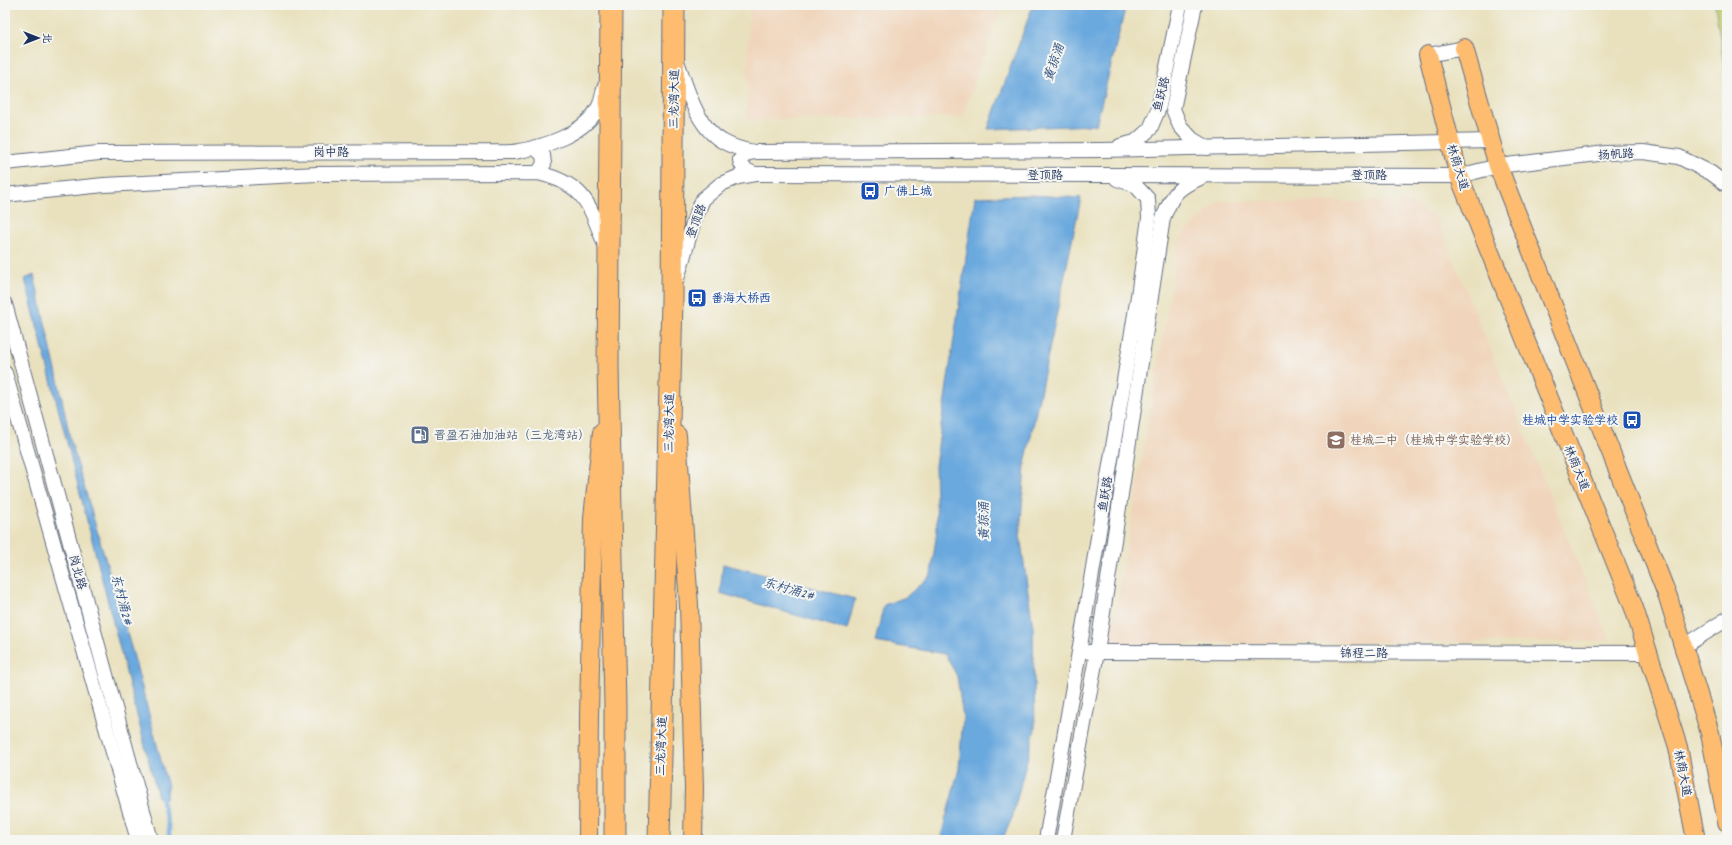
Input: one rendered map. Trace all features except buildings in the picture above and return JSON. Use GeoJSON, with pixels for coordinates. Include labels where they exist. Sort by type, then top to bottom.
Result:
{"type":"FeatureCollection","features":[{"type":"Feature","properties":{"kind":"highway"},"geometry":{"type":"LineString","coordinates":[[611,5],[608,366],[615,697],[615,840]]}},
{"type":"Feature","properties":{"kind":"highway","name":"三龙湾大道"},"geometry":{"type":"LineString","coordinates":[[659,840],[672,299],[674,5]]}},
{"type":"Feature","properties":{"kind":"main road"},"geometry":{"type":"LineString","coordinates":[[606,5],[610,64]]}},
{"type":"Feature","properties":{"kind":"main road"},"geometry":{"type":"LineString","coordinates":[[674,52],[681,5]]}},
{"type":"Feature","properties":{"kind":"main road"},"geometry":{"type":"LineString","coordinates":[[1464,48],[1498,166],[1668,597],[1710,733],[1727,822]]}},
{"type":"Feature","properties":{"kind":"main road","name":"林荫大道"},"geometry":{"type":"LineString","coordinates":[[1428,55],[1459,176],[1634,608],[1678,747],[1696,840]]}},
{"type":"Feature","properties":{"kind":"main road"},"geometry":{"type":"LineString","coordinates":[[670,342],[689,605],[694,788],[693,840]]}},
{"type":"Feature","properties":{"kind":"main road"},"geometry":{"type":"LineString","coordinates":[[588,840],[593,518],[608,366]]}},
{"type":"Feature","properties":{"kind":"street","name":"鱼跃路"},"geometry":{"type":"LineString","coordinates":[[1102,150],[1135,142],[1150,129],[1158,110],[1180,5]]}},
{"type":"Feature","properties":{"kind":"street","name":"鱼跃路"},"geometry":{"type":"LineString","coordinates":[[1195,5],[1174,109],[1180,126],[1192,139],[1208,148]]}},
{"type":"Feature","properties":{"kind":"street"},"geometry":{"type":"LineString","coordinates":[[1428,55],[1464,48]]}},
{"type":"Feature","properties":{"kind":"street","name":"登顶路"},"geometry":{"type":"LineString","coordinates":[[674,52],[688,94],[702,122],[720,141],[736,148],[754,152],[1102,150],[1490,142]]}},
{"type":"Feature","properties":{"kind":"street","name":"岗中路"},"geometry":{"type":"LineString","coordinates":[[5,163],[99,153],[514,152],[535,148],[566,137],[589,120],[600,104],[610,64]]}},
{"type":"Feature","properties":{"kind":"street"},"geometry":{"type":"LineString","coordinates":[[535,148],[543,155],[544,164],[538,173]]}},
{"type":"Feature","properties":{"kind":"street"},"geometry":{"type":"LineString","coordinates":[[754,152],[746,154],[740,160],[741,166],[755,174]]}},
{"type":"Feature","properties":{"kind":"street","name":"扬帆路"},"geometry":{"type":"LineString","coordinates":[[1498,166],[1606,153],[1643,152],[1679,157],[1711,173],[1727,185]]}},
{"type":"Feature","properties":{"kind":"street","name":"登顶路"},"geometry":{"type":"LineString","coordinates":[[672,299],[694,220],[704,199],[722,184],[738,177],[755,174],[1459,176],[1498,166]]}},
{"type":"Feature","properties":{"kind":"street","name":"岗中路"},"geometry":{"type":"LineString","coordinates":[[5,195],[104,185],[317,174],[538,173],[551,176],[568,184],[580,192],[590,205],[609,254]]}},
{"type":"Feature","properties":{"kind":"street","name":"鱼跃路"},"geometry":{"type":"LineString","coordinates":[[1046,840],[1138,296],[1149,218],[1148,199],[1135,185],[1104,175]]}},
{"type":"Feature","properties":{"kind":"street","name":"鱼跃路"},"geometry":{"type":"LineString","coordinates":[[1064,840],[1098,652],[1163,218],[1170,200],[1183,185],[1206,175]]}},
{"type":"Feature","properties":{"kind":"street","name":"岗北路"},"geometry":{"type":"LineString","coordinates":[[5,304],[151,840]]}},
{"type":"Feature","properties":{"kind":"street","name":"岗北路"},"geometry":{"type":"LineString","coordinates":[[5,373],[138,840]]}},
{"type":"Feature","properties":{"kind":"street"},"geometry":{"type":"LineString","coordinates":[[1683,647],[1727,619]]}},
{"type":"Feature","properties":{"kind":"street","name":"锦程二路"},"geometry":{"type":"LineString","coordinates":[[1079,652],[1648,653]]}},
{"type":"Feature","properties":{"kind":"shaded area"},"geometry":{"type":"Polygon","coordinates":[[[749,5],[1002,5],[962,117],[747,120],[749,5]]]}},
{"type":"Feature","properties":{"kind":"shaded area","name":"桂城二中（桂城中学实验学校）"},"geometry":{"type":"Polygon","coordinates":[[[1218,201],[1408,202],[1436,218],[1610,641],[1110,644],[1180,238],[1218,201]]]}},
{"type":"Feature","properties":{"kind":"green space"},"geometry":{"type":"Polygon","coordinates":[[[1715,5],[1727,5],[1727,87],[1715,5]]]}},
{"type":"Feature","properties":{"kind":"water","name":"黄猄涌"},"geometry":{"type":"Polygon","coordinates":[[[1033,5],[1126,5],[1096,125],[988,129],[1033,5]]]}},
{"type":"Feature","properties":{"kind":"water","name":"黄猄涌"},"geometry":{"type":"Polygon","coordinates":[[[1030,195],[1081,198],[1025,464],[1020,535],[1033,628],[1035,729],[1012,818],[1002,840],[940,840],[959,769],[963,717],[957,676],[945,654],[875,642],[884,605],[906,597],[931,575],[937,530],[935,466],[975,197],[1030,195]]]}},
{"type":"Feature","properties":{"kind":"water"},"geometry":{"type":"Polygon","coordinates":[[[34,275],[70,438],[134,657],[168,787],[166,799],[158,797],[25,279],[34,275]]]}},
{"type":"Feature","properties":{"kind":"water"},"geometry":{"type":"Polygon","coordinates":[[[723,564],[855,599],[847,630],[720,593],[723,564]]]}},
{"type":"Feature","properties":{"kind":"waterway","name":"东村涌2#"},"geometry":{"type":"LineString","coordinates":[[160,793],[169,828],[169,840]]}},
{"type":"Feature","properties":{"kind":"place","name":"广佛上城"},"geometry":{"type":"Point","coordinates":[870,191]}},
{"type":"Feature","properties":{"kind":"place","name":"番海大桥西"},"geometry":{"type":"Point","coordinates":[697,298]}},
{"type":"Feature","properties":{"kind":"place","name":"桂城中学实验学校"},"geometry":{"type":"Point","coordinates":[1632,420]}},
{"type":"Feature","properties":{"kind":"place","name":"晋盈石油加油站（三龙湾站）"},"geometry":{"type":"Point","coordinates":[420,435]}},
{"type":"Feature","properties":{"kind":"place","name":"桂城二中（桂城中学实验学校）"},"geometry":{"type":"Point","coordinates":[1336,440]}}]}
